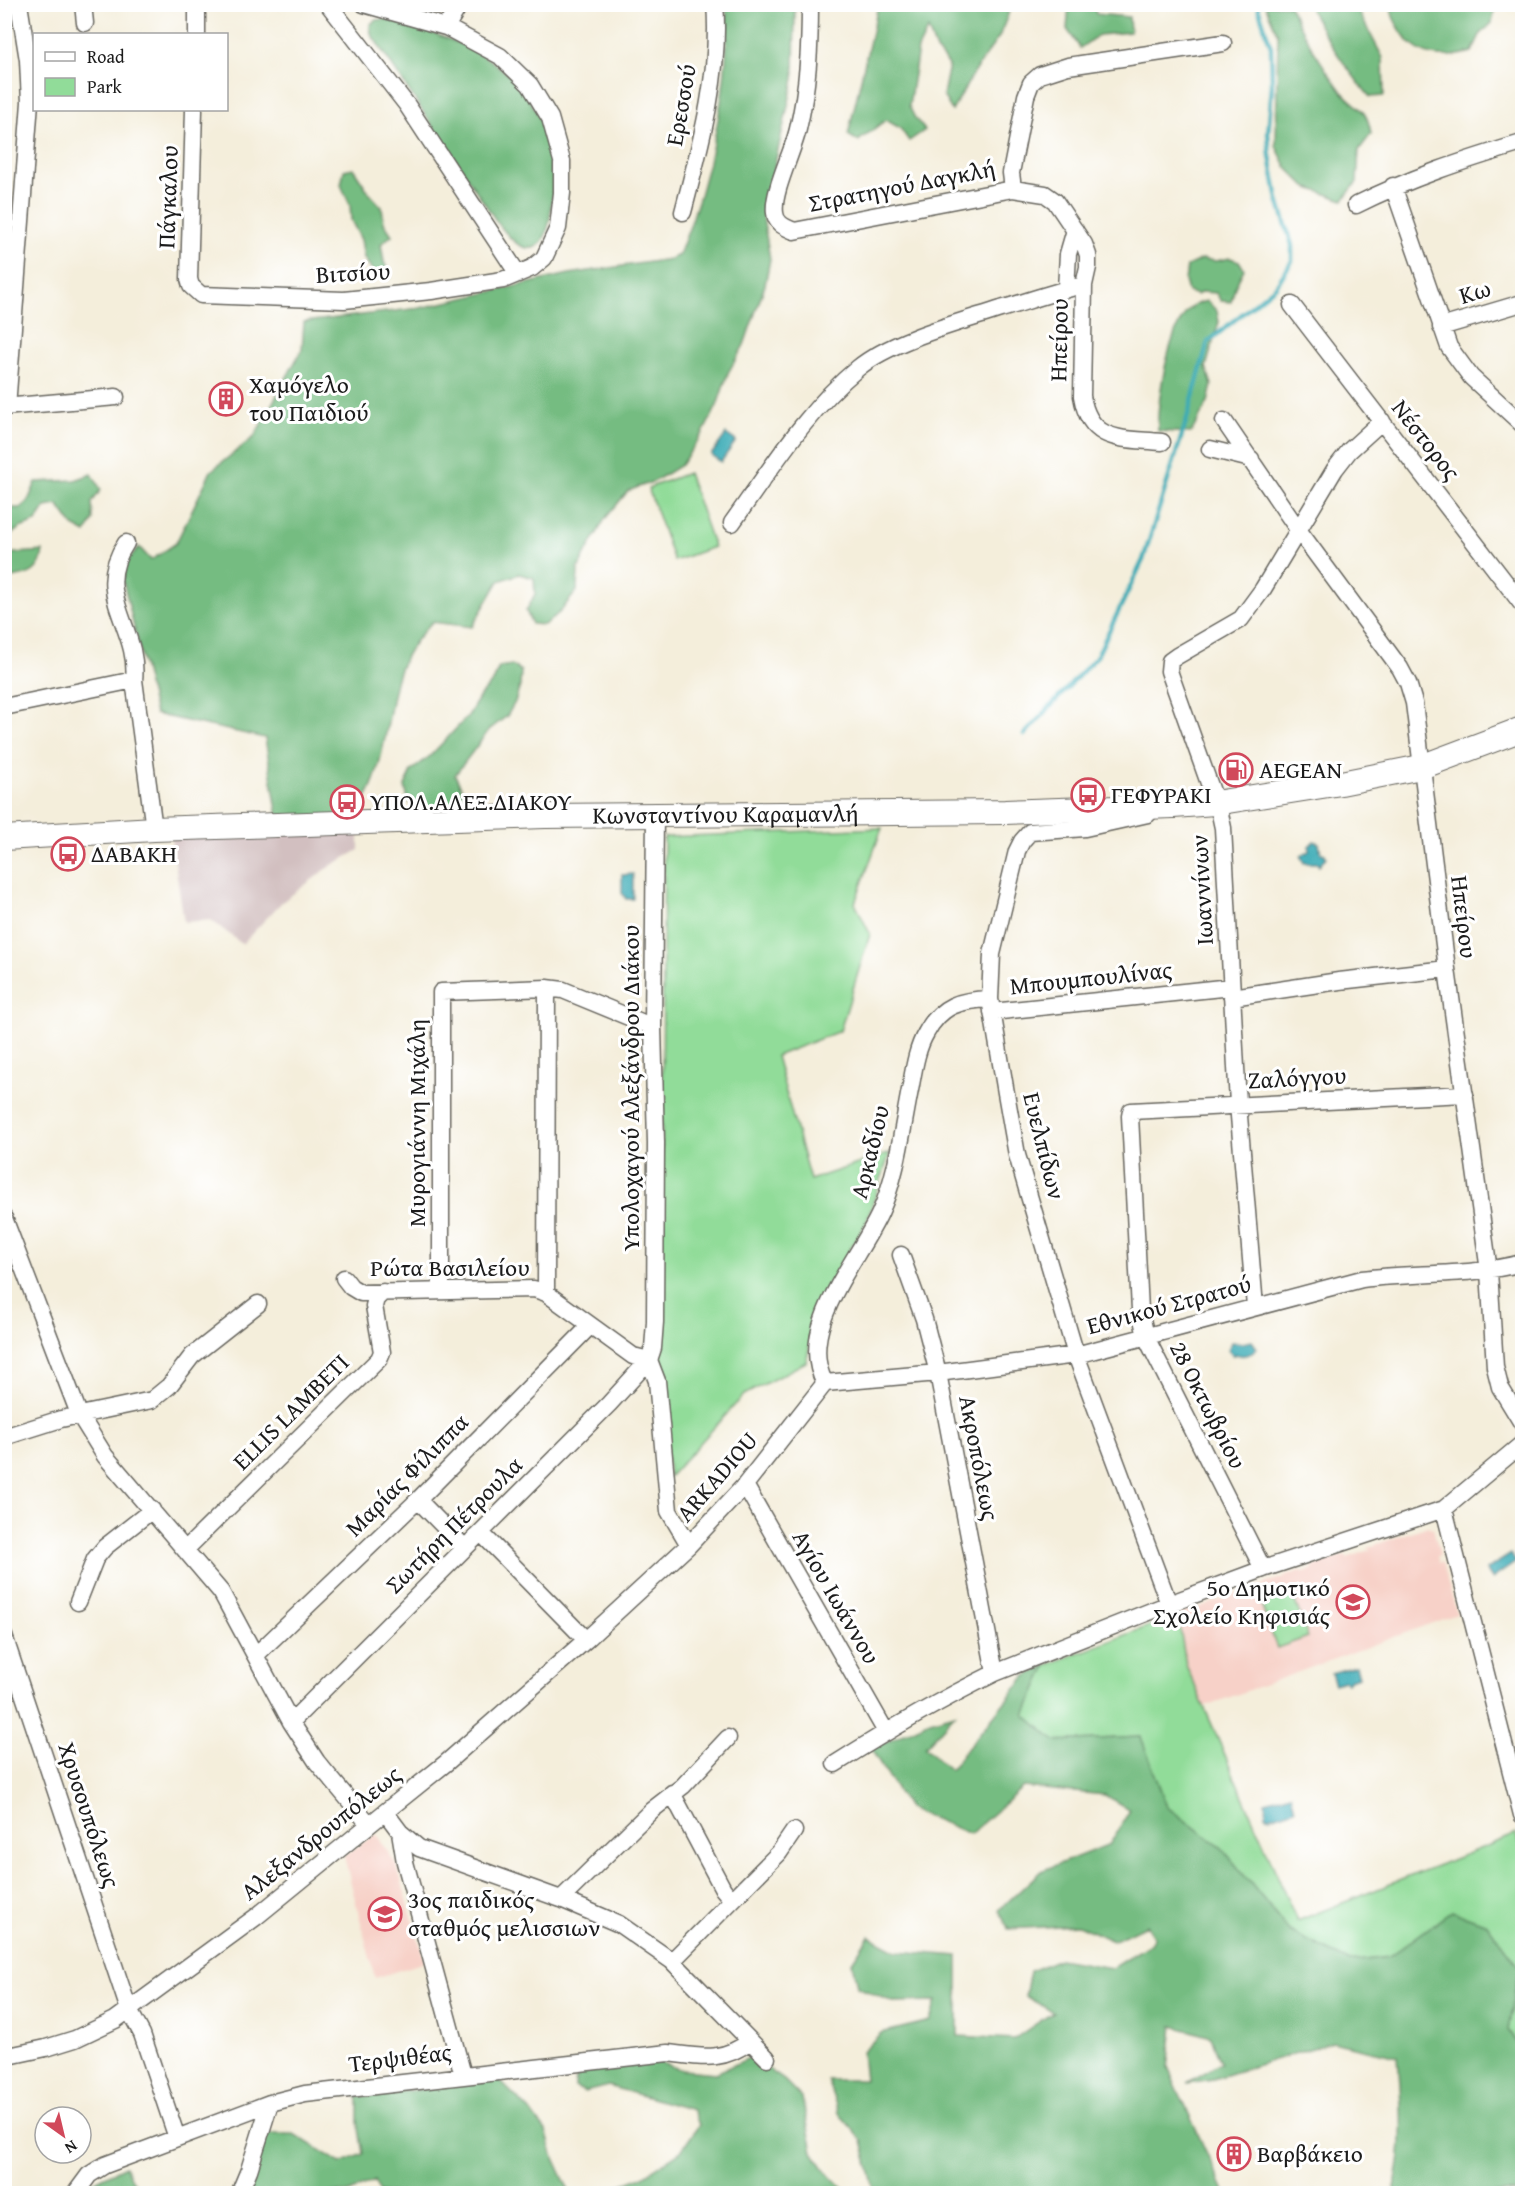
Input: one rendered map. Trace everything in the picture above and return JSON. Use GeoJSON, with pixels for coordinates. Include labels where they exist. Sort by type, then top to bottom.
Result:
{"type":"FeatureCollection","features":[{"type":"Feature","properties":{"kind":"main road","name":"Κωνσταντίνου Καραμανλή"},"geometry":{"type":"LineString","coordinates":[[6,834],[545,816],[1015,812],[1173,806],[1341,783],[1421,767],[1522,729]]}},
{"type":"Feature","properties":{"kind":"street"},"geometry":{"type":"LineString","coordinates":[[19,4],[28,60],[30,102],[6,407],[116,397]]}},
{"type":"Feature","properties":{"kind":"street"},"geometry":{"type":"LineString","coordinates":[[83,4],[85,23]]}},
{"type":"Feature","properties":{"kind":"street"},"geometry":{"type":"LineString","coordinates":[[197,33],[198,4]]}},
{"type":"Feature","properties":{"kind":"street"},"geometry":{"type":"LineString","coordinates":[[328,4],[407,105],[518,274]]}},
{"type":"Feature","properties":{"kind":"street","name":"Βιτσίου"},"geometry":{"type":"LineString","coordinates":[[191,286],[201,295],[344,300],[431,291],[503,280],[532,268],[544,258],[558,228],[562,193],[562,161],[550,118],[530,85],[500,56],[446,27],[364,4]]}},
{"type":"Feature","properties":{"kind":"street"},"geometry":{"type":"LineString","coordinates":[[446,27],[460,4]]}},
{"type":"Feature","properties":{"kind":"street","name":"Ερεσσού"},"geometry":{"type":"LineString","coordinates":[[683,212],[712,77],[715,4]]}},
{"type":"Feature","properties":{"kind":"street","name":"Στρατηγού Δαγκλή"},"geometry":{"type":"LineString","coordinates":[[810,4],[810,63],[805,98],[798,131],[775,199],[777,220],[782,225],[794,231],[1013,189],[1045,194]]}},
{"type":"Feature","properties":{"kind":"street"},"geometry":{"type":"LineString","coordinates":[[1013,189],[1011,173],[1026,96],[1032,83],[1040,75],[1068,66],[1223,43]]}},
{"type":"Feature","properties":{"kind":"street","name":"Πάγκαλου"},"geometry":{"type":"LineString","coordinates":[[191,286],[189,279],[194,111]]}},
{"type":"Feature","properties":{"kind":"street"},"geometry":{"type":"LineString","coordinates":[[1356,205],[1393,186],[1522,143]]}},
{"type":"Feature","properties":{"kind":"street"},"geometry":{"type":"LineString","coordinates":[[1393,186],[1441,327],[1460,364],[1471,378],[1519,417]]}},
{"type":"Feature","properties":{"kind":"street","name":"Ηπείρου"},"geometry":{"type":"LineString","coordinates":[[1045,194],[1064,212],[1084,244],[1088,255],[1084,285],[1082,396],[1085,412],[1101,432],[1113,438],[1162,442]]}},
{"type":"Feature","properties":{"kind":"street"},"geometry":{"type":"LineString","coordinates":[[1066,289],[1068,254],[1075,230]]}},
{"type":"Feature","properties":{"kind":"street"},"geometry":{"type":"LineString","coordinates":[[732,523],[788,446],[835,390],[860,367],[894,347],[915,339],[1084,285]]}},
{"type":"Feature","properties":{"kind":"street","name":"Κω"},"geometry":{"type":"LineString","coordinates":[[1441,327],[1522,303]]}},
{"type":"Feature","properties":{"kind":"street","name":"Νέστορος"},"geometry":{"type":"LineString","coordinates":[[1292,305],[1522,604]]}},
{"type":"Feature","properties":{"kind":"street","name":"Ηπείρου"},"geometry":{"type":"LineString","coordinates":[[1224,421],[1299,531],[1404,676],[1414,703],[1447,969],[1489,1270],[1495,1367],[1500,1387],[1522,1423]]}},
{"type":"Feature","properties":{"kind":"street","name":"Ιωαννίνων"},"geometry":{"type":"LineString","coordinates":[[1255,1307],[1238,1104],[1222,828],[1220,814],[1169,671],[1170,662],[1241,619],[1263,589],[1340,461],[1382,422]]}},
{"type":"Feature","properties":{"kind":"street"},"geometry":{"type":"LineString","coordinates":[[1210,449],[1251,459]]}},
{"type":"Feature","properties":{"kind":"street"},"geometry":{"type":"LineString","coordinates":[[126,543],[116,557],[112,580],[115,602],[136,664],[135,680],[154,829]]}},
{"type":"Feature","properties":{"kind":"street"},"geometry":{"type":"LineString","coordinates":[[4,707],[135,680]]}},
{"type":"Feature","properties":{"kind":"street","name":"Ευελπίδων"},"geometry":{"type":"LineString","coordinates":[[1169,1604],[1076,1355],[1017,1155],[991,1006],[992,954],[1005,898],[1022,841],[1030,832],[1085,828],[1117,822],[1173,806]]}},
{"type":"Feature","properties":{"kind":"street","name":"Υπολοχαγού Αλεξάνδρου Διάκου"},"geometry":{"type":"LineString","coordinates":[[649,1360],[653,1348],[655,1322],[656,1143],[653,1027],[656,815]]}},
{"type":"Feature","properties":{"kind":"street","name":"Μπουμπουλίνας"},"geometry":{"type":"LineString","coordinates":[[991,1006],[1231,992],[1447,969]]}},
{"type":"Feature","properties":{"kind":"street"},"geometry":{"type":"LineString","coordinates":[[546,1293],[547,988],[563,990],[653,1027]]}},
{"type":"Feature","properties":{"kind":"street","name":"Μυρογιάννη Μιχάλη"},"geometry":{"type":"LineString","coordinates":[[441,1290],[441,992],[547,988]]}},
{"type":"Feature","properties":{"kind":"street","name":"Αρκαδίου"},"geometry":{"type":"LineString","coordinates":[[825,1383],[818,1367],[816,1352],[822,1324],[836,1292],[880,1212],[891,1180],[915,1066],[925,1034],[936,1018],[950,1006],[965,1000],[991,1006]]}},
{"type":"Feature","properties":{"kind":"street","name":"Ζαλόγγου"},"geometry":{"type":"LineString","coordinates":[[1131,1111],[1465,1094]]}},
{"type":"Feature","properties":{"kind":"street","name":"28 Οκτωβρίου"},"geometry":{"type":"LineString","coordinates":[[1131,1111],[1140,1310],[1146,1337],[1263,1569]]}},
{"type":"Feature","properties":{"kind":"street"},"geometry":{"type":"LineString","coordinates":[[5,1218],[79,1414],[105,1456],[221,1592],[291,1722],[317,1762],[369,1824]]}},
{"type":"Feature","properties":{"kind":"street","name":"Ακροπόλεως"},"geometry":{"type":"LineString","coordinates":[[901,1255],[924,1319],[938,1373],[995,1673]]}},
{"type":"Feature","properties":{"kind":"street","name":"Εθνικού Στρατού"},"geometry":{"type":"LineString","coordinates":[[825,1383],[938,1373],[1076,1355],[1362,1279],[1391,1275],[1462,1274],[1522,1263]]}},
{"type":"Feature","properties":{"kind":"street","name":"Ρώτα Βασιλείου"},"geometry":{"type":"LineString","coordinates":[[344,1278],[351,1287],[361,1293],[534,1289],[546,1293],[633,1356],[649,1360]]}},
{"type":"Feature","properties":{"kind":"street","name":"ELLIS LAMBETI"},"geometry":{"type":"LineString","coordinates":[[185,1550],[379,1359],[382,1352],[374,1306],[376,1299],[383,1292]]}},
{"type":"Feature","properties":{"kind":"street"},"geometry":{"type":"LineString","coordinates":[[4,1437],[79,1414],[152,1400],[169,1386],[192,1356],[258,1304]]}},
{"type":"Feature","properties":{"kind":"street","name":"Μαρίας Φίλιππα"},"geometry":{"type":"LineString","coordinates":[[256,1655],[418,1500],[590,1326]]}},
{"type":"Feature","properties":{"kind":"street"},"geometry":{"type":"LineString","coordinates":[[649,1360],[657,1381],[669,1511],[689,1545]]}},
{"type":"Feature","properties":{"kind":"street","name":"Σωτήρη Πέτρουλα"},"geometry":{"type":"LineString","coordinates":[[291,1722],[609,1404],[649,1360]]}},
{"type":"Feature","properties":{"kind":"street","name":"ARKADIOU"},"geometry":{"type":"LineString","coordinates":[[637,1595],[689,1545],[745,1485],[825,1383]]}},
{"type":"Feature","properties":{"kind":"street"},"geometry":{"type":"LineString","coordinates":[[835,1764],[886,1732],[967,1686],[995,1673],[1263,1569],[1444,1509],[1522,1444]]}},
{"type":"Feature","properties":{"kind":"street","name":"Αγίου Ιωάννου"},"geometry":{"type":"LineString","coordinates":[[745,1485],[886,1732]]}},
{"type":"Feature","properties":{"kind":"street"},"geometry":{"type":"LineString","coordinates":[[418,1500],[465,1548]]}},
{"type":"Feature","properties":{"kind":"street"},"geometry":{"type":"LineString","coordinates":[[1444,1509],[1522,1815]]}},
{"type":"Feature","properties":{"kind":"street"},"geometry":{"type":"LineString","coordinates":[[78,1602],[95,1559],[152,1510]]}},
{"type":"Feature","properties":{"kind":"street"},"geometry":{"type":"LineString","coordinates":[[481,1533],[586,1640]]}},
{"type":"Feature","properties":{"kind":"street","name":"Αλεξανδρουπόλεως"},"geometry":{"type":"LineString","coordinates":[[4,2056],[46,2048],[75,2039],[116,2020],[256,1917],[446,1763],[637,1595]]}},
{"type":"Feature","properties":{"kind":"street","name":"Χρυσουπόλεως"},"geometry":{"type":"LineString","coordinates":[[4,1636],[129,2010],[142,2034],[177,2138]]}},
{"type":"Feature","properties":{"kind":"street"},"geometry":{"type":"LineString","coordinates":[[561,1899],[644,1818],[683,1786],[728,1738]]}},
{"type":"Feature","properties":{"kind":"street"},"geometry":{"type":"LineString","coordinates":[[672,1793],[723,1888],[732,1900]]}},
{"type":"Feature","properties":{"kind":"street"},"geometry":{"type":"LineString","coordinates":[[385,1812],[400,1832],[419,1848],[561,1899],[619,1923],[672,1961],[768,2058]]}},
{"type":"Feature","properties":{"kind":"street"},"geometry":{"type":"LineString","coordinates":[[672,1961],[779,1853],[794,1831]]}},
{"type":"Feature","properties":{"kind":"street"},"geometry":{"type":"LineString","coordinates":[[400,1832],[405,1862],[463,2074]]}},
{"type":"Feature","properties":{"kind":"street","name":"Τερψιθέας"},"geometry":{"type":"LineString","coordinates":[[75,2193],[89,2175],[105,2165],[270,2103],[305,2094],[463,2074],[668,2053],[698,2057],[726,2056],[739,2050],[750,2041]]}},
{"type":"Feature","properties":{"kind":"street"},"geometry":{"type":"LineString","coordinates":[[238,2193],[249,2170],[270,2103]]}},
{"type":"Feature","properties":{"kind":"shaded area"},"geometry":{"type":"Polygon","coordinates":[[[359,827],[359,850],[332,865],[282,902],[242,944],[211,920],[184,922],[171,837],[359,827]]]}},
{"type":"Feature","properties":{"kind":"shaded area","name":"5ο Δημοτικό Σχολείο Κηφισιάς"},"geometry":{"type":"Polygon","coordinates":[[[1428,1526],[1433,1528],[1440,1555],[1437,1556],[1439,1563],[1442,1562],[1457,1614],[1203,1707],[1185,1665],[1178,1615],[1300,1571],[1312,1570],[1314,1566],[1346,1555],[1347,1558],[1370,1550],[1369,1547],[1428,1526]]]}},
{"type":"Feature","properties":{"kind":"shaded area","name":"3ος παιδικός σταθμός μελισσιων"},"geometry":{"type":"Polygon","coordinates":[[[376,1834],[397,1866],[425,1962],[375,1978],[344,1856],[376,1834]]]}},
{"type":"Feature","properties":{"kind":"green space"},"geometry":{"type":"Polygon","coordinates":[[[881,4],[1012,5],[999,37],[976,69],[952,111],[943,95],[949,65],[936,50],[928,29],[918,49],[909,106],[925,130],[909,141],[900,128],[886,120],[858,141],[848,135],[877,10],[881,4]]]}},
{"type":"Feature","properties":{"kind":"green space"},"geometry":{"type":"Polygon","coordinates":[[[1391,4],[1495,5],[1492,23],[1480,35],[1472,52],[1441,56],[1423,52],[1407,40],[1394,18],[1391,4]]]}},
{"type":"Feature","properties":{"kind":"green space"},"geometry":{"type":"Polygon","coordinates":[[[726,5],[795,5],[794,79],[763,217],[770,259],[765,285],[744,345],[728,373],[717,406],[703,433],[681,465],[655,481],[628,491],[605,519],[586,553],[578,569],[577,591],[559,613],[544,625],[532,624],[526,611],[535,594],[534,578],[519,574],[499,581],[472,627],[432,622],[412,646],[401,667],[375,777],[367,796],[356,810],[337,819],[278,817],[265,738],[155,714],[123,581],[127,561],[139,547],[151,560],[176,543],[211,471],[254,437],[302,349],[304,322],[420,308],[569,274],[670,259],[679,255],[690,227],[716,132],[725,66],[726,5]]]}},
{"type":"Feature","properties":{"kind":"green space"},"geometry":{"type":"Polygon","coordinates":[[[1069,5],[1094,5],[1096,14],[1129,17],[1130,32],[1099,35],[1080,48],[1067,29],[1069,5]]]}},
{"type":"Feature","properties":{"kind":"green space"},"geometry":{"type":"Polygon","coordinates":[[[1265,5],[1289,5],[1326,69],[1345,95],[1360,108],[1367,118],[1371,134],[1359,150],[1357,182],[1343,200],[1306,187],[1287,168],[1276,146],[1278,35],[1265,5]]]}},
{"type":"Feature","properties":{"kind":"green space"},"geometry":{"type":"Polygon","coordinates":[[[1308,5],[1355,5],[1383,58],[1384,96],[1370,97],[1336,52],[1308,5]]]}},
{"type":"Feature","properties":{"kind":"green space"},"geometry":{"type":"Polygon","coordinates":[[[385,19],[435,34],[480,54],[517,83],[532,103],[549,141],[555,168],[549,225],[545,237],[538,246],[522,247],[497,222],[371,34],[370,25],[375,20],[385,19]]]}},
{"type":"Feature","properties":{"kind":"green space"},"geometry":{"type":"Polygon","coordinates":[[[353,168],[370,194],[382,207],[384,223],[392,235],[381,244],[384,262],[391,277],[385,279],[374,273],[364,258],[361,240],[351,220],[350,205],[341,185],[344,170],[353,168]]]}},
{"type":"Feature","properties":{"kind":"green space"},"geometry":{"type":"Polygon","coordinates":[[[1230,258],[1239,261],[1244,269],[1231,302],[1221,301],[1216,293],[1202,292],[1197,295],[1188,292],[1185,281],[1187,266],[1202,259],[1216,261],[1230,258]]]}},
{"type":"Feature","properties":{"kind":"green space"},"geometry":{"type":"Polygon","coordinates":[[[1207,301],[1217,311],[1219,322],[1206,367],[1212,385],[1208,402],[1191,433],[1158,431],[1162,383],[1177,328],[1193,306],[1207,301]]]}},
{"type":"Feature","properties":{"kind":"green space"},"geometry":{"type":"Polygon","coordinates":[[[688,473],[714,547],[674,561],[648,488],[688,473]]]}},
{"type":"Feature","properties":{"kind":"green space"},"geometry":{"type":"Polygon","coordinates":[[[92,474],[101,490],[92,502],[93,520],[86,533],[73,526],[58,505],[46,507],[36,522],[20,528],[5,539],[5,490],[8,508],[20,508],[28,501],[36,482],[75,480],[92,474]]]}},
{"type":"Feature","properties":{"kind":"green space"},"geometry":{"type":"Polygon","coordinates":[[[43,551],[37,568],[29,574],[11,578],[5,571],[5,554],[43,551]]]}},
{"type":"Feature","properties":{"kind":"green space"},"geometry":{"type":"Polygon","coordinates":[[[512,665],[521,671],[520,686],[515,702],[507,716],[489,730],[455,775],[463,791],[462,806],[421,810],[408,801],[405,786],[411,771],[430,756],[468,716],[480,696],[494,680],[499,667],[512,665]]]}},
{"type":"Feature","properties":{"kind":"green space"},"geometry":{"type":"Polygon","coordinates":[[[882,828],[855,903],[870,934],[840,1031],[776,1056],[810,1180],[890,1153],[866,1223],[821,1297],[806,1362],[744,1395],[669,1477],[660,1377],[664,837],[882,828]]]}},
{"type":"Feature","properties":{"kind":"green space"},"geometry":{"type":"Polygon","coordinates":[[[1291,1590],[1308,1637],[1277,1648],[1260,1601],[1291,1590]]]}},
{"type":"Feature","properties":{"kind":"green space"},"geometry":{"type":"Polygon","coordinates":[[[1178,1615],[1186,1665],[1297,1921],[1517,1834],[1522,1852],[1522,2051],[1508,2030],[1519,1967],[1452,1911],[1389,1957],[1350,1962],[1289,1931],[1222,1848],[1167,1807],[1141,1737],[1055,1741],[1025,1715],[1047,1665],[1178,1615]]]}},
{"type":"Feature","properties":{"kind":"green space"},"geometry":{"type":"Polygon","coordinates":[[[1047,1665],[1025,1715],[1055,1741],[1141,1737],[1167,1807],[1222,1848],[1289,1931],[1350,1962],[1389,1957],[1452,1911],[1487,1924],[1519,1967],[1508,2030],[1522,2051],[1522,2193],[1392,2193],[1401,2144],[1398,2057],[1332,2042],[1213,2079],[1187,2083],[1221,2063],[1211,2037],[1173,2026],[1168,2068],[1224,2191],[1219,2193],[875,2193],[862,2140],[839,2113],[827,2080],[865,2080],[862,2052],[881,2033],[930,2021],[936,2001],[893,2002],[857,1987],[852,1962],[869,1936],[897,1951],[958,1956],[958,2036],[1014,2039],[1053,2012],[1025,1996],[1030,1971],[1059,1959],[1112,1968],[1150,1944],[1154,1937],[1146,1925],[1113,1941],[1078,1925],[1008,1929],[999,1910],[1041,1871],[1110,1844],[1130,1810],[1105,1795],[1023,1787],[970,1834],[908,1808],[871,1749],[930,1721],[955,1714],[925,1747],[950,1770],[1025,1677],[1047,1665]]]}},
{"type":"Feature","properties":{"kind":"green space"},"geometry":{"type":"Polygon","coordinates":[[[751,2057],[784,2080],[802,2098],[813,2152],[825,2170],[844,2190],[842,2194],[599,2193],[642,2177],[681,2151],[699,2125],[693,2110],[608,2086],[585,2092],[575,2087],[575,2080],[583,2067],[651,2060],[683,2070],[716,2073],[751,2057]]]}},
{"type":"Feature","properties":{"kind":"green space"},"geometry":{"type":"Polygon","coordinates":[[[499,2080],[532,2113],[546,2131],[554,2158],[570,2193],[380,2193],[374,2181],[348,2193],[247,2194],[266,2134],[294,2134],[340,2163],[363,2154],[358,2122],[358,2097],[499,2080]]]}},
{"type":"Feature","properties":{"kind":"green space"},"geometry":{"type":"Polygon","coordinates":[[[125,2166],[140,2193],[94,2193],[91,2183],[125,2166]]]}},
{"type":"Feature","properties":{"kind":"water"},"geometry":{"type":"Polygon","coordinates":[[[726,434],[736,441],[721,462],[711,455],[726,434]]]}},
{"type":"Feature","properties":{"kind":"water"},"geometry":{"type":"Polygon","coordinates":[[[1314,841],[1319,843],[1321,853],[1326,857],[1319,866],[1317,863],[1304,863],[1301,857],[1309,851],[1309,846],[1314,841]]]}},
{"type":"Feature","properties":{"kind":"water"},"geometry":{"type":"Polygon","coordinates":[[[633,874],[633,899],[626,899],[622,893],[622,875],[633,874]]]}},
{"type":"Feature","properties":{"kind":"water"},"geometry":{"type":"Polygon","coordinates":[[[1252,1341],[1257,1348],[1250,1354],[1233,1356],[1228,1350],[1231,1342],[1252,1341]]]}},
{"type":"Feature","properties":{"kind":"water"},"geometry":{"type":"Polygon","coordinates":[[[1511,1554],[1516,1562],[1492,1579],[1486,1570],[1511,1554]]]}},
{"type":"Feature","properties":{"kind":"water"},"geometry":{"type":"Polygon","coordinates":[[[1356,1666],[1359,1677],[1347,1683],[1344,1681],[1335,1684],[1331,1673],[1356,1666]]]}},
{"type":"Feature","properties":{"kind":"water"},"geometry":{"type":"Polygon","coordinates":[[[1291,1794],[1295,1809],[1270,1817],[1266,1816],[1265,1801],[1291,1794]]]}},
{"type":"Feature","properties":{"kind":"waterway"},"geometry":{"type":"LineString","coordinates":[[1024,735],[1097,656],[1143,560],[1208,342],[1276,286],[1292,261],[1292,245],[1278,200],[1270,156],[1268,134],[1272,85],[1271,47],[1257,4]]}},
{"type":"Feature","properties":{"kind":"place","name":"Χαμόγελο του Παιδιού"},"geometry":{"type":"Point","coordinates":[226,399]}},
{"type":"Feature","properties":{"kind":"place","name":"AEGEAN"},"geometry":{"type":"Point","coordinates":[1236,770]}},
{"type":"Feature","properties":{"kind":"place","name":"ΓΕΦΥΡΑΚΙ"},"geometry":{"type":"Point","coordinates":[1088,795]}},
{"type":"Feature","properties":{"kind":"place","name":"ΥΠΟΛ.ΑΛΕΞ.ΔΙΑΚΟΥ"},"geometry":{"type":"Point","coordinates":[347,802]}},
{"type":"Feature","properties":{"kind":"place","name":"ΔΑΒΑΚΗ"},"geometry":{"type":"Point","coordinates":[68,854]}},
{"type":"Feature","properties":{"kind":"place","name":"5ο Δημοτικό Σχολείο Κηφισιάς"},"geometry":{"type":"Point","coordinates":[1353,1602]}},
{"type":"Feature","properties":{"kind":"place","name":"3ος παιδικός σταθμός μελισσιων"},"geometry":{"type":"Point","coordinates":[385,1914]}},
{"type":"Feature","properties":{"kind":"place","name":"Βαρβάκειο"},"geometry":{"type":"Point","coordinates":[1234,2154]}}]}
